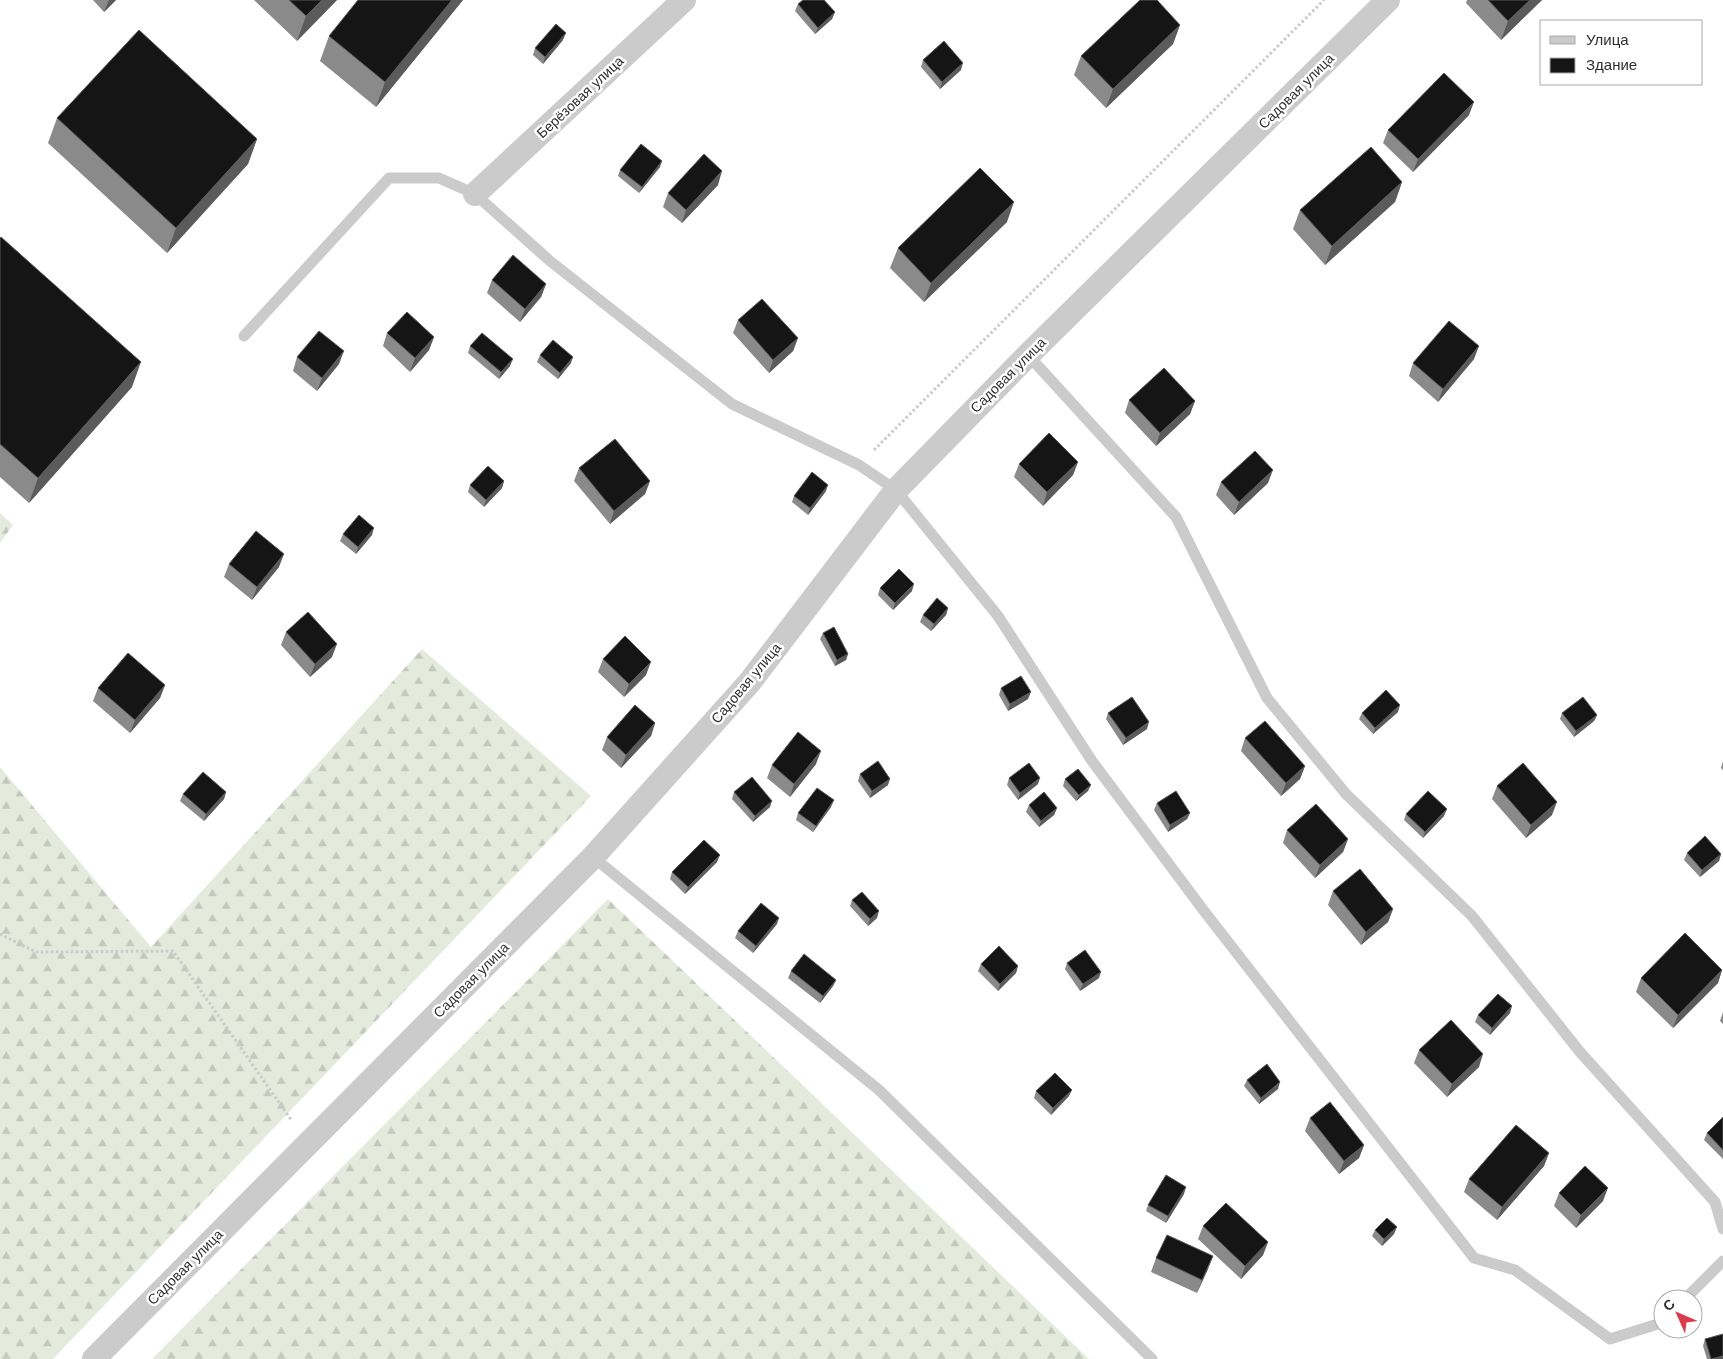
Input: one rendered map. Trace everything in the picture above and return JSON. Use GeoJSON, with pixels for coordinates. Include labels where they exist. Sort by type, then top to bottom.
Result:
{"type":"FeatureCollection","features":[{"type":"Feature","properties":{"kind":"street","name":"Берёзовая улица"},"geometry":{"type":"LineString","coordinates":[[475,194],[684,0]]}},
{"type":"Feature","properties":{"kind":"street","name":"Садовая улица"},"geometry":{"type":"LineString","coordinates":[[94,1359],[593,857],[749,683],[896,490],[1028,355],[1388,0]]}},
{"type":"Feature","properties":{"kind":"lane"},"geometry":{"type":"LineString","coordinates":[[244,336],[389,178],[439,178],[475,194],[550,261],[732,404],[859,465],[896,490],[998,616],[1092,761],[1204,911],[1474,1258],[1515,1270],[1610,1339],[1653,1326]]}},
{"type":"Feature","properties":{"kind":"lane"},"geometry":{"type":"LineString","coordinates":[[1028,355],[1176,517],[1267,698],[1346,794],[1472,916],[1580,1052],[1715,1202],[1723,1229]]}},
{"type":"Feature","properties":{"kind":"lane"},"geometry":{"type":"LineString","coordinates":[[593,857],[879,1090],[1152,1359]]}},
{"type":"Feature","properties":{"kind":"lane"},"geometry":{"type":"LineString","coordinates":[[1695,1289],[1723,1261]]}},
{"type":"Feature","properties":{"kind":"path"},"geometry":{"type":"LineString","coordinates":[[859,465],[1324,0]]}},
{"type":"Feature","properties":{"kind":"path"},"geometry":{"type":"LineString","coordinates":[[0,934],[36,952],[173,951],[308,1144]]}},
{"type":"Feature","properties":{"kind":"green space"},"geometry":{"type":"Polygon","coordinates":[[[0,513],[13,525],[0,543],[0,513]]]}},
{"type":"Feature","properties":{"kind":"green space"},"geometry":{"type":"Polygon","coordinates":[[[422,649],[591,796],[53,1359],[0,1359],[0,767],[151,947],[422,649]]]}},
{"type":"Feature","properties":{"kind":"green space"},"geometry":{"type":"Polygon","coordinates":[[[608,899],[1089,1359],[152,1359],[608,899]]]}},
{"type":"Feature","properties":{"kind":"building"},"geometry":{"type":"Polygon","coordinates":[[[289,0],[322,0],[306,16],[289,0]]]}},
{"type":"Feature","properties":{"kind":"building"},"geometry":{"type":"Polygon","coordinates":[[[358,0],[452,0],[385,82],[329,36],[358,0]]]}},
{"type":"Feature","properties":{"kind":"building"},"geometry":{"type":"Polygon","coordinates":[[[803,0],[824,0],[835,12],[818,28],[798,4],[803,0]]]}},
{"type":"Feature","properties":{"kind":"building"},"geometry":{"type":"Polygon","coordinates":[[[1140,0],[1157,0],[1180,25],[1113,89],[1081,56],[1140,0]]]}},
{"type":"Feature","properties":{"kind":"building"},"geometry":{"type":"Polygon","coordinates":[[[1488,0],[1530,0],[1508,21],[1488,0]]]}},
{"type":"Feature","properties":{"kind":"building"},"geometry":{"type":"Polygon","coordinates":[[[556,24],[566,33],[545,57],[535,48],[556,24]]]}},
{"type":"Feature","properties":{"kind":"building"},"geometry":{"type":"Polygon","coordinates":[[[139,30],[257,139],[176,228],[57,118],[139,30]]]}},
{"type":"Feature","properties":{"kind":"building"},"geometry":{"type":"Polygon","coordinates":[[[944,41],[963,63],[942,82],[923,60],[944,41]]]}},
{"type":"Feature","properties":{"kind":"building"},"geometry":{"type":"Polygon","coordinates":[[[1444,73],[1474,102],[1418,159],[1388,130],[1444,73]]]}},
{"type":"Feature","properties":{"kind":"building"},"geometry":{"type":"Polygon","coordinates":[[[641,144],[662,161],[642,187],[620,170],[641,144]]]}},
{"type":"Feature","properties":{"kind":"building"},"geometry":{"type":"Polygon","coordinates":[[[1371,147],[1402,182],[1332,246],[1300,210],[1371,147]]]}},
{"type":"Feature","properties":{"kind":"building"},"geometry":{"type":"Polygon","coordinates":[[[704,154],[722,171],[686,210],[668,193],[704,154]]]}},
{"type":"Feature","properties":{"kind":"building"},"geometry":{"type":"Polygon","coordinates":[[[980,168],[1014,202],[931,283],[898,248],[980,168]]]}},
{"type":"Feature","properties":{"kind":"building"},"geometry":{"type":"Polygon","coordinates":[[[1,237],[141,362],[38,478],[0,444],[1,237]]]}},
{"type":"Feature","properties":{"kind":"building"},"geometry":{"type":"Polygon","coordinates":[[[513,255],[546,284],[525,309],[492,280],[513,255]]]}},
{"type":"Feature","properties":{"kind":"building"},"geometry":{"type":"Polygon","coordinates":[[[762,299],[798,338],[773,360],[738,320],[762,299]]]}},
{"type":"Feature","properties":{"kind":"building"},"geometry":{"type":"Polygon","coordinates":[[[407,312],[434,337],[415,358],[387,333],[407,312]]]}},
{"type":"Feature","properties":{"kind":"building"},"geometry":{"type":"Polygon","coordinates":[[[1449,321],[1479,346],[1443,389],[1413,363],[1449,321]]]}},
{"type":"Feature","properties":{"kind":"building"},"geometry":{"type":"Polygon","coordinates":[[[319,331],[344,351],[322,378],[297,357],[319,331]]]}},
{"type":"Feature","properties":{"kind":"building"},"geometry":{"type":"Polygon","coordinates":[[[482,333],[513,359],[501,372],[470,346],[482,333]]]}},
{"type":"Feature","properties":{"kind":"building"},"geometry":{"type":"Polygon","coordinates":[[[553,340],[573,357],[560,373],[540,355],[553,340]]]}},
{"type":"Feature","properties":{"kind":"building"},"geometry":{"type":"Polygon","coordinates":[[[1164,368],[1195,401],[1160,433],[1129,400],[1164,368]]]}},
{"type":"Feature","properties":{"kind":"building"},"geometry":{"type":"Polygon","coordinates":[[[1049,433],[1078,462],[1047,492],[1019,464],[1049,433]]]}},
{"type":"Feature","properties":{"kind":"building"},"geometry":{"type":"Polygon","coordinates":[[[615,439],[650,481],[614,511],[579,468],[615,439]]]}},
{"type":"Feature","properties":{"kind":"building"},"geometry":{"type":"Polygon","coordinates":[[[1255,451],[1273,470],[1239,502],[1221,482],[1255,451]]]}},
{"type":"Feature","properties":{"kind":"building"},"geometry":{"type":"Polygon","coordinates":[[[488,466],[504,481],[486,500],[470,485],[488,466]]]}},
{"type":"Feature","properties":{"kind":"building"},"geometry":{"type":"Polygon","coordinates":[[[812,472],[828,485],[810,508],[794,496],[812,472]]]}},
{"type":"Feature","properties":{"kind":"building"},"geometry":{"type":"Polygon","coordinates":[[[359,515],[374,528],[358,547],[343,534],[359,515]]]}},
{"type":"Feature","properties":{"kind":"building"},"geometry":{"type":"Polygon","coordinates":[[[256,531],[284,554],[257,587],[229,564],[256,531]]]}},
{"type":"Feature","properties":{"kind":"building"},"geometry":{"type":"Polygon","coordinates":[[[899,569],[914,584],[895,603],[880,588],[899,569]]]}},
{"type":"Feature","properties":{"kind":"building"},"geometry":{"type":"Polygon","coordinates":[[[937,598],[948,608],[934,624],[923,615],[937,598]]]}},
{"type":"Feature","properties":{"kind":"building"},"geometry":{"type":"Polygon","coordinates":[[[308,612],[337,644],[315,664],[286,632],[308,612]]]}},
{"type":"Feature","properties":{"kind":"building"},"geometry":{"type":"Polygon","coordinates":[[[834,627],[848,654],[837,660],[823,633],[834,627]]]}},
{"type":"Feature","properties":{"kind":"building"},"geometry":{"type":"Polygon","coordinates":[[[625,636],[651,662],[629,684],[603,659],[625,636]]]}},
{"type":"Feature","properties":{"kind":"building"},"geometry":{"type":"Polygon","coordinates":[[[128,653],[165,685],[135,720],[98,688],[128,653]]]}},
{"type":"Feature","properties":{"kind":"building"},"geometry":{"type":"Polygon","coordinates":[[[1021,676],[1031,692],[1010,704],[1001,688],[1021,676]]]}},
{"type":"Feature","properties":{"kind":"building"},"geometry":{"type":"Polygon","coordinates":[[[1386,690],[1400,705],[1375,728],[1362,713],[1386,690]]]}},
{"type":"Feature","properties":{"kind":"building"},"geometry":{"type":"Polygon","coordinates":[[[1132,697],[1149,722],[1126,738],[1108,713],[1132,697]]]}},
{"type":"Feature","properties":{"kind":"building"},"geometry":{"type":"Polygon","coordinates":[[[1583,697],[1597,715],[1576,731],[1562,713],[1583,697]]]}},
{"type":"Feature","properties":{"kind":"building"},"geometry":{"type":"Polygon","coordinates":[[[635,705],[655,723],[626,755],[607,737],[635,705]]]}},
{"type":"Feature","properties":{"kind":"building"},"geometry":{"type":"Polygon","coordinates":[[[1265,721],[1305,766],[1286,783],[1245,738],[1265,721]]]}},
{"type":"Feature","properties":{"kind":"building"},"geometry":{"type":"Polygon","coordinates":[[[798,732],[821,751],[794,784],[772,765],[798,732]]]}},
{"type":"Feature","properties":{"kind":"building"},"geometry":{"type":"Polygon","coordinates":[[[878,761],[890,779],[872,791],[860,774],[878,761]]]}},
{"type":"Feature","properties":{"kind":"building"},"geometry":{"type":"Polygon","coordinates":[[[1029,763],[1040,778],[1020,793],[1009,778],[1029,763]]]}},
{"type":"Feature","properties":{"kind":"building"},"geometry":{"type":"Polygon","coordinates":[[[1523,763],[1557,802],[1531,825],[1497,786],[1523,763]]]}},
{"type":"Feature","properties":{"kind":"building"},"geometry":{"type":"Polygon","coordinates":[[[1078,769],[1091,785],[1079,795],[1065,779],[1078,769]]]}},
{"type":"Feature","properties":{"kind":"building"},"geometry":{"type":"Polygon","coordinates":[[[203,772],[226,792],[206,814],[183,794],[203,772]]]}},
{"type":"Feature","properties":{"kind":"building"},"geometry":{"type":"Polygon","coordinates":[[[752,777],[772,801],[755,816],[734,792],[752,777]]]}},
{"type":"Feature","properties":{"kind":"building"},"geometry":{"type":"Polygon","coordinates":[[[817,788],[834,800],[816,826],[798,813],[817,788]]]}},
{"type":"Feature","properties":{"kind":"building"},"geometry":{"type":"Polygon","coordinates":[[[1176,791],[1190,813],[1170,825],[1157,803],[1176,791]]]}},
{"type":"Feature","properties":{"kind":"building"},"geometry":{"type":"Polygon","coordinates":[[[1428,791],[1447,809],[1425,832],[1406,814],[1428,791]]]}},
{"type":"Feature","properties":{"kind":"building"},"geometry":{"type":"Polygon","coordinates":[[[1044,792],[1057,808],[1041,821],[1029,805],[1044,792]]]}},
{"type":"Feature","properties":{"kind":"building"},"geometry":{"type":"Polygon","coordinates":[[[1316,804],[1348,839],[1320,865],[1287,830],[1316,804]]]}},
{"type":"Feature","properties":{"kind":"building"},"geometry":{"type":"Polygon","coordinates":[[[1705,836],[1721,854],[1702,870],[1687,853],[1705,836]]]}},
{"type":"Feature","properties":{"kind":"building"},"geometry":{"type":"Polygon","coordinates":[[[704,840],[720,855],[688,887],[672,872],[704,840]]]}},
{"type":"Feature","properties":{"kind":"building"},"geometry":{"type":"Polygon","coordinates":[[[1360,869],[1393,909],[1366,932],[1333,891],[1360,869]]]}},
{"type":"Feature","properties":{"kind":"building"},"geometry":{"type":"Polygon","coordinates":[[[862,892],[879,911],[870,919],[852,900],[862,892]]]}},
{"type":"Feature","properties":{"kind":"building"},"geometry":{"type":"Polygon","coordinates":[[[761,903],[779,918],[756,946],[738,931],[761,903]]]}},
{"type":"Feature","properties":{"kind":"building"},"geometry":{"type":"Polygon","coordinates":[[[1685,933],[1722,970],[1678,1015],[1641,978],[1685,933]]]}},
{"type":"Feature","properties":{"kind":"building"},"geometry":{"type":"Polygon","coordinates":[[[999,946],[1018,966],[1000,984],[981,964],[999,946]]]}},
{"type":"Feature","properties":{"kind":"building"},"geometry":{"type":"Polygon","coordinates":[[[1085,950],[1101,972],[1083,984],[1067,963],[1085,950]]]}},
{"type":"Feature","properties":{"kind":"building"},"geometry":{"type":"Polygon","coordinates":[[[804,954],[836,980],[823,996],[791,971],[804,954]]]}},
{"type":"Feature","properties":{"kind":"building"},"geometry":{"type":"Polygon","coordinates":[[[1498,994],[1512,1006],[1492,1028],[1478,1015],[1498,994]]]}},
{"type":"Feature","properties":{"kind":"building"},"geometry":{"type":"Polygon","coordinates":[[[1451,1020],[1483,1054],[1452,1084],[1419,1050],[1451,1020]]]}},
{"type":"Feature","properties":{"kind":"building"},"geometry":{"type":"Polygon","coordinates":[[[1267,1064],[1280,1082],[1261,1098],[1247,1080],[1267,1064]]]}},
{"type":"Feature","properties":{"kind":"building"},"geometry":{"type":"Polygon","coordinates":[[[1055,1073],[1072,1090],[1053,1108],[1036,1091],[1055,1073]]]}},
{"type":"Feature","properties":{"kind":"building"},"geometry":{"type":"Polygon","coordinates":[[[1330,1102],[1364,1145],[1344,1161],[1310,1118],[1330,1102]]]}},
{"type":"Feature","properties":{"kind":"building"},"geometry":{"type":"Polygon","coordinates":[[[1723,1117],[1723,1150],[1707,1133],[1723,1117]]]}},
{"type":"Feature","properties":{"kind":"building"},"geometry":{"type":"Polygon","coordinates":[[[1516,1125],[1549,1153],[1502,1207],[1469,1179],[1516,1125]]]}},
{"type":"Feature","properties":{"kind":"building"},"geometry":{"type":"Polygon","coordinates":[[[1585,1166],[1608,1188],[1581,1215],[1559,1193],[1585,1166]]]}},
{"type":"Feature","properties":{"kind":"building"},"geometry":{"type":"Polygon","coordinates":[[[1166,1175],[1186,1187],[1168,1216],[1148,1205],[1166,1175]]]}},
{"type":"Feature","properties":{"kind":"building"},"geometry":{"type":"Polygon","coordinates":[[[1226,1203],[1268,1242],[1245,1266],[1203,1226],[1226,1203]]]}},
{"type":"Feature","properties":{"kind":"building"},"geometry":{"type":"Polygon","coordinates":[[[1387,1218],[1397,1227],[1384,1239],[1375,1230],[1387,1218]]]}},
{"type":"Feature","properties":{"kind":"building"},"geometry":{"type":"Polygon","coordinates":[[[1167,1235],[1213,1256],[1202,1280],[1156,1258],[1167,1235]]]}},
{"type":"Feature","properties":{"kind":"building"},"geometry":{"type":"Polygon","coordinates":[[[1723,1334],[1723,1356],[1711,1359],[1705,1339],[1723,1334]]]}}]}
